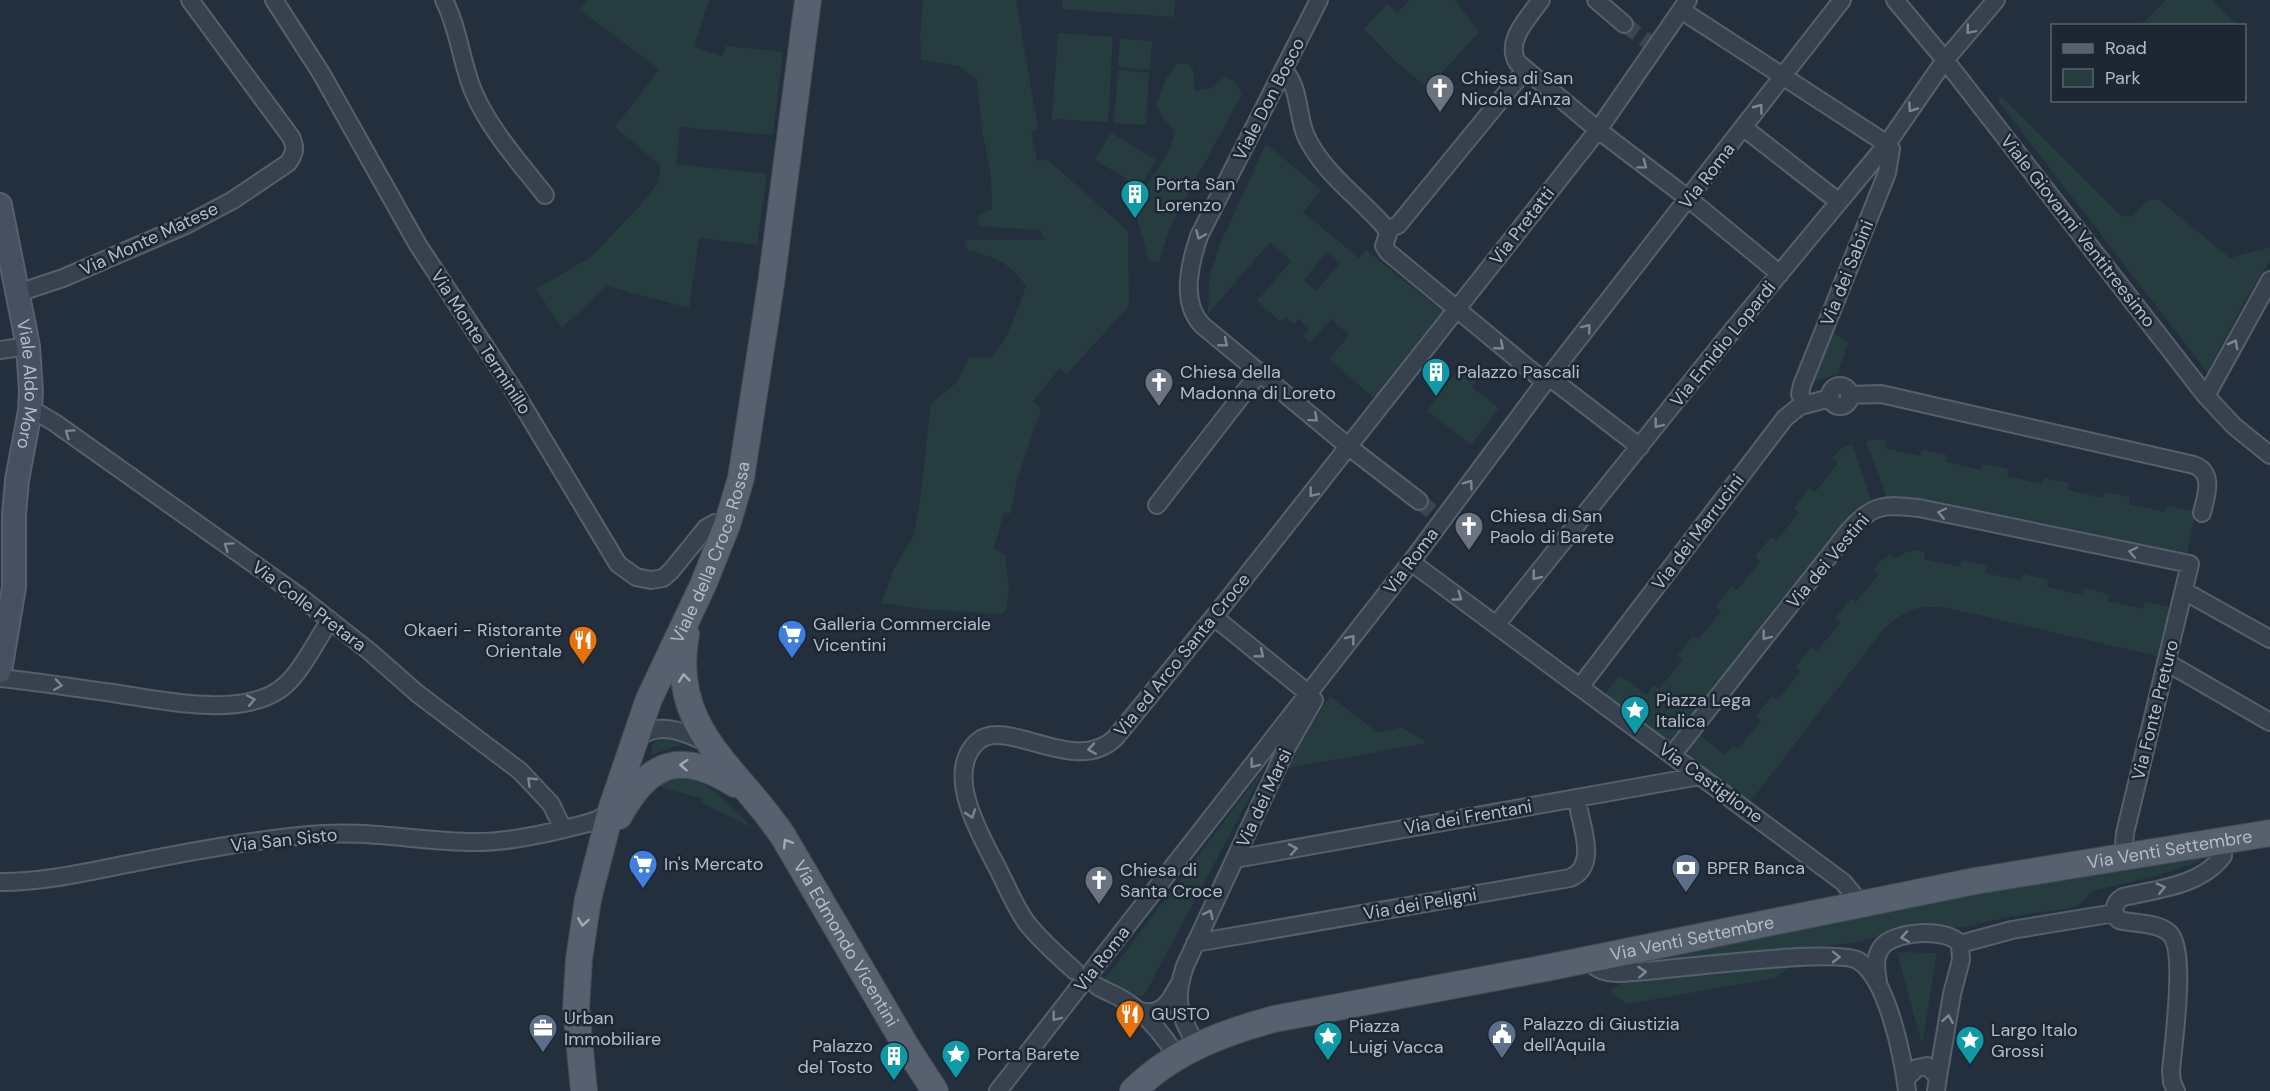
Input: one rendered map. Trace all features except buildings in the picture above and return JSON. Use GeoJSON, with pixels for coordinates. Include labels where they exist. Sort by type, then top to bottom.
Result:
{"type":"FeatureCollection","features":[{"type":"Feature","properties":{"kind":"main road","name":"Viale della Croce Rossa"},"geometry":{"type":"LineString","coordinates":[[584,1091],[577,1027],[578,970],[583,921],[598,854],[634,742],[658,678],[696,602],[727,525],[747,449],[808,0]]}},
{"type":"Feature","properties":{"kind":"main road","name":"Via Edmondo Vicentini"},"geometry":{"type":"LineString","coordinates":[[696,602],[684,648],[684,678],[695,717],[710,745],[725,766],[754,798],[783,836],[906,1046],[935,1091]]}},
{"type":"Feature","properties":{"kind":"main road","name":"Via Edmondo Vicentini"},"geometry":{"type":"LineString","coordinates":[[598,854],[629,799],[646,779],[667,766],[683,764],[707,770],[731,782],[754,798]]}},
{"type":"Feature","properties":{"kind":"main road","name":"Via Venti Settembre"},"geometry":{"type":"LineString","coordinates":[[1133,1091],[1187,1052],[1232,1031],[1274,1019],[1589,959],[1857,904],[2123,856],[2270,833]]}},
{"type":"Feature","properties":{"kind":"street","name":"Via Monte Matese"},"geometry":{"type":"LineString","coordinates":[[18,293],[63,278],[186,225],[233,200],[288,163],[294,155],[295,146],[291,137],[190,0]]}},
{"type":"Feature","properties":{"kind":"street","name":"Via Monte Terminillo"},"geometry":{"type":"LineString","coordinates":[[274,0],[321,73],[418,245],[511,386],[618,564],[636,577],[651,580],[663,578],[671,572],[706,528],[715,523],[727,525]]}},
{"type":"Feature","properties":{"kind":"street"},"geometry":{"type":"LineString","coordinates":[[444,0],[481,108],[545,195]]}},
{"type":"Feature","properties":{"kind":"street","name":"Viale Don Bosco"},"geometry":{"type":"LineString","coordinates":[[1260,372],[1202,325],[1192,312],[1191,267],[1199,236],[1319,0]]}},
{"type":"Feature","properties":{"kind":"street"},"geometry":{"type":"LineString","coordinates":[[1541,0],[1513,44],[1514,57],[1525,70],[1780,274]]}},
{"type":"Feature","properties":{"kind":"street"},"geometry":{"type":"LineString","coordinates":[[1596,0],[1624,24]]}},
{"type":"Feature","properties":{"kind":"street","name":"Via Roma"},"geometry":{"type":"LineString","coordinates":[[998,1091],[1411,562],[1439,517],[1842,0]]}},
{"type":"Feature","properties":{"kind":"street","name":"Viale Giovanni Ventitreesimo"},"geometry":{"type":"LineString","coordinates":[[1894,0],[1945,60],[2206,396],[2234,426],[2270,455]]}},
{"type":"Feature","properties":{"kind":"street","name":"Via Emidio Lopardi"},"geometry":{"type":"LineString","coordinates":[[1496,625],[1887,144],[1945,60],[1996,0]]}},
{"type":"Feature","properties":{"kind":"street"},"geometry":{"type":"LineString","coordinates":[[1685,5],[1783,76],[1887,144]]}},
{"type":"Feature","properties":{"kind":"street","name":"Via Pretatti"},"geometry":{"type":"LineString","coordinates":[[1349,447],[1598,130],[1653,45],[1685,5]]}},
{"type":"Feature","properties":{"kind":"street"},"geometry":{"type":"LineString","coordinates":[[1283,70],[1292,84],[1301,122],[1314,151],[1340,182],[1387,230]]}},
{"type":"Feature","properties":{"kind":"street"},"geometry":{"type":"LineString","coordinates":[[1387,230],[1398,225],[1525,70]]}},
{"type":"Feature","properties":{"kind":"street"},"geometry":{"type":"LineString","coordinates":[[1744,128],[1839,202]]}},
{"type":"Feature","properties":{"kind":"street","name":"Via dei Sabini"},"geometry":{"type":"LineString","coordinates":[[1804,404],[1800,394],[1802,385],[1889,167],[1892,151],[1887,144]]}},
{"type":"Feature","properties":{"kind":"street","name":"Viale Aldo Moro"},"geometry":{"type":"LineString","coordinates":[[0,208],[28,346],[31,375],[30,411],[17,480],[14,515],[14,587],[0,671]]}},
{"type":"Feature","properties":{"kind":"street"},"geometry":{"type":"LineString","coordinates":[[1387,230],[1384,246],[1388,252],[1456,310],[1640,447]]}},
{"type":"Feature","properties":{"kind":"street"},"geometry":{"type":"LineString","coordinates":[[2206,396],[2270,280]]}},
{"type":"Feature","properties":{"kind":"street"},"geometry":{"type":"LineString","coordinates":[[0,350],[28,346]]}},
{"type":"Feature","properties":{"kind":"street"},"geometry":{"type":"LineString","coordinates":[[1157,505],[1260,372],[1349,447],[1419,501]]}},
{"type":"Feature","properties":{"kind":"street","name":"Via dei Marrucini"},"geometry":{"type":"LineString","coordinates":[[1580,687],[1785,418],[1794,409],[1804,404],[1830,398],[1835,405],[1842,406],[1847,403],[1849,395],[1881,393],[2199,467],[2207,477],[2208,486],[2202,513]]}},
{"type":"Feature","properties":{"kind":"street","name":"Via Colle Pretara"},"geometry":{"type":"LineString","coordinates":[[30,411],[55,423],[330,620],[427,701],[526,776],[551,804],[566,828]]}},
{"type":"Feature","properties":{"kind":"street","name":"Via ed Arco Santa Croce"},"geometry":{"type":"LineString","coordinates":[[1075,971],[1024,920],[979,833],[966,796],[965,771],[969,754],[976,742],[991,735],[1005,735],[1069,751],[1091,750],[1105,746],[1116,737],[1214,617],[1349,447]]}},
{"type":"Feature","properties":{"kind":"street","name":"Via dei Vestini"},"geometry":{"type":"LineString","coordinates":[[1672,755],[1848,532],[1863,515],[1876,508],[1892,505],[1922,509],[2190,564]]}},
{"type":"Feature","properties":{"kind":"street","name":"Via Castiglione"},"geometry":{"type":"LineString","coordinates":[[1411,562],[1843,882],[1853,894],[1857,904]]}},
{"type":"Feature","properties":{"kind":"street","name":"Via Fonte Preturo"},"geometry":{"type":"LineString","coordinates":[[2123,856],[2124,833],[2190,564]]}},
{"type":"Feature","properties":{"kind":"street"},"geometry":{"type":"LineString","coordinates":[[2184,591],[2270,639]]}},
{"type":"Feature","properties":{"kind":"street"},"geometry":{"type":"LineString","coordinates":[[1214,617],[1312,689]]}},
{"type":"Feature","properties":{"kind":"street"},"geometry":{"type":"LineString","coordinates":[[0,678],[187,704],[225,705],[249,701],[273,694],[287,683],[330,620]]}},
{"type":"Feature","properties":{"kind":"street"},"geometry":{"type":"LineString","coordinates":[[2166,662],[2270,722]]}},
{"type":"Feature","properties":{"kind":"street","name":"Via dei Marsi"},"geometry":{"type":"LineString","coordinates":[[1187,1052],[1178,1000],[1180,982],[1195,943],[1287,747],[1316,697],[1318,689],[1312,689]]}},
{"type":"Feature","properties":{"kind":"street","name":"Via Edmondo Vicentini"},"geometry":{"type":"LineString","coordinates":[[634,742],[649,731],[665,729],[687,734],[710,745]]}},
{"type":"Feature","properties":{"kind":"street","name":"Via dei Frentani"},"geometry":{"type":"LineString","coordinates":[[1235,859],[1700,776]]}},
{"type":"Feature","properties":{"kind":"street","name":"Via San Sisto"},"geometry":{"type":"LineString","coordinates":[[0,882],[63,878],[250,841],[312,834],[479,842],[513,839],[596,820],[611,810]]}},
{"type":"Feature","properties":{"kind":"street","name":"Via dei Peligni"},"geometry":{"type":"LineString","coordinates":[[1195,943],[1570,878],[1581,872],[1586,859],[1579,810]]}},
{"type":"Feature","properties":{"kind":"street","name":"Via San Sisto"},"geometry":{"type":"LineString","coordinates":[[566,828],[592,832],[598,837],[598,854]]}},
{"type":"Feature","properties":{"kind":"street"},"geometry":{"type":"LineString","coordinates":[[2175,1091],[2171,1071],[2179,971],[2177,946],[2172,935],[2165,929],[2119,920],[2115,913],[2116,904],[2123,897],[2173,885],[2206,872],[2223,856],[2223,840]]}},
{"type":"Feature","properties":{"kind":"street"},"geometry":{"type":"LineString","coordinates":[[1960,944],[2012,930],[2115,913]]}},
{"type":"Feature","properties":{"kind":"street"},"geometry":{"type":"LineString","coordinates":[[1907,1087],[1886,1003],[1878,981],[1877,957],[1887,942],[1902,937],[1933,933],[1947,934],[1960,944],[1961,960],[1937,1084]]}},
{"type":"Feature","properties":{"kind":"street"},"geometry":{"type":"LineString","coordinates":[[1589,959],[1593,966],[1601,970],[1619,973],[1751,961],[1840,957],[1859,962],[1878,981]]}},
{"type":"Feature","properties":{"kind":"street"},"geometry":{"type":"LineString","coordinates":[[1138,1010],[1149,1013],[1160,1011],[1172,998],[1180,982]]}},
{"type":"Feature","properties":{"kind":"street"},"geometry":{"type":"LineString","coordinates":[[1097,986],[1138,1010],[1156,1028],[1187,1052]]}},
{"type":"Feature","properties":{"kind":"street"},"geometry":{"type":"LineString","coordinates":[[1907,1087],[1912,1070],[1922,1066],[1932,1069],[1937,1084]]}},
{"type":"Feature","properties":{"kind":"green space"},"geometry":{"type":"Polygon","coordinates":[[[587,0],[709,0],[694,47],[722,56],[726,46],[783,52],[773,135],[680,127],[676,164],[767,174],[757,245],[699,238],[689,308],[607,286],[562,328],[536,289],[591,257],[637,209],[658,183],[661,166],[615,127],[659,69],[579,9],[587,0]]]}},
{"type":"Feature","properties":{"kind":"green space"},"geometry":{"type":"Polygon","coordinates":[[[923,0],[1016,0],[1038,129],[1031,131],[1037,161],[1048,160],[1128,231],[1129,306],[1067,374],[1060,368],[1033,401],[1041,409],[1017,480],[1010,514],[1004,512],[994,549],[1005,555],[1009,588],[1006,611],[1000,614],[923,609],[881,603],[896,564],[914,535],[931,404],[957,382],[969,357],[991,358],[1003,342],[1012,324],[1026,286],[1007,265],[986,255],[967,250],[965,240],[1045,240],[1040,230],[978,226],[979,215],[992,209],[991,174],[982,130],[977,79],[959,66],[921,60],[923,0]]]}},
{"type":"Feature","properties":{"kind":"green space"},"geometry":{"type":"Polygon","coordinates":[[[1063,0],[1175,0],[1174,17],[1062,9],[1063,0]]]}},
{"type":"Feature","properties":{"kind":"green space"},"geometry":{"type":"Polygon","coordinates":[[[1409,0],[1455,0],[1479,32],[1428,88],[1396,62],[1364,29],[1387,4],[1397,13],[1409,0]]]}},
{"type":"Feature","properties":{"kind":"green space"},"geometry":{"type":"Polygon","coordinates":[[[2166,0],[2212,0],[2236,24],[2142,24],[2166,0]]]}},
{"type":"Feature","properties":{"kind":"green space"},"geometry":{"type":"Polygon","coordinates":[[[1058,33],[1113,37],[1108,122],[1052,119],[1058,33]]]}},
{"type":"Feature","properties":{"kind":"green space"},"geometry":{"type":"Polygon","coordinates":[[[1120,39],[1152,41],[1150,70],[1118,67],[1120,39]]]}},
{"type":"Feature","properties":{"kind":"green space"},"geometry":{"type":"Polygon","coordinates":[[[1187,63],[1193,69],[1195,91],[1211,88],[1224,77],[1235,81],[1242,94],[1169,229],[1159,263],[1149,260],[1133,205],[1169,151],[1173,141],[1175,131],[1163,118],[1156,105],[1165,80],[1176,64],[1187,63]]]}},
{"type":"Feature","properties":{"kind":"green space"},"geometry":{"type":"Polygon","coordinates":[[[1118,70],[1149,73],[1146,125],[1114,123],[1118,70]]]}},
{"type":"Feature","properties":{"kind":"green space"},"geometry":{"type":"Polygon","coordinates":[[[2001,96],[2121,216],[2131,217],[2147,201],[2158,199],[2230,258],[2270,247],[2270,260],[2207,372],[1998,101],[2001,96]]]}},
{"type":"Feature","properties":{"kind":"green space"},"geometry":{"type":"Polygon","coordinates":[[[1111,133],[1156,160],[1140,187],[1095,160],[1111,133]]]}},
{"type":"Feature","properties":{"kind":"green space"},"geometry":{"type":"Polygon","coordinates":[[[1266,144],[1321,190],[1303,212],[1359,258],[1366,250],[1444,312],[1375,399],[1329,359],[1349,335],[1331,319],[1310,343],[1302,336],[1309,328],[1299,319],[1294,324],[1285,317],[1281,322],[1257,301],[1291,261],[1270,242],[1208,314],[1209,278],[1220,244],[1266,144]],[[1327,252],[1304,280],[1316,291],[1340,263],[1327,252]]]}},
{"type":"Feature","properties":{"kind":"green space"},"geometry":{"type":"Polygon","coordinates":[[[1831,331],[1848,342],[1838,374],[1811,382],[1831,331]]]}},
{"type":"Feature","properties":{"kind":"green space"},"geometry":{"type":"Polygon","coordinates":[[[1464,362],[1481,374],[1472,387],[1499,408],[1471,445],[1427,411],[1464,362]]]}},
{"type":"Feature","properties":{"kind":"green space"},"geometry":{"type":"Polygon","coordinates":[[[1873,439],[1886,441],[1885,448],[1920,456],[1922,450],[1947,455],[1946,462],[1981,470],[1983,464],[2008,469],[2007,476],[2042,484],[2044,478],[2069,483],[2068,490],[2103,498],[2105,492],[2130,497],[2129,504],[2164,512],[2167,506],[2196,512],[2186,556],[1911,498],[1887,498],[1866,442],[1873,439]]]}},
{"type":"Feature","properties":{"kind":"green space"},"geometry":{"type":"Polygon","coordinates":[[[1852,444],[1872,503],[1672,746],[1604,695],[1620,675],[1646,695],[1654,685],[1659,689],[1682,660],[1677,656],[1693,636],[1698,640],[1721,611],[1716,606],[1731,586],[1737,590],[1760,562],[1755,557],[1771,537],[1776,541],[1799,512],[1794,508],[1809,488],[1815,492],[1838,463],[1832,458],[1840,449],[1852,444]]]}},
{"type":"Feature","properties":{"kind":"green space"},"geometry":{"type":"Polygon","coordinates":[[[1913,550],[1925,552],[1924,559],[1960,567],[1962,560],[1987,566],[1985,573],[2021,581],[2023,574],[2048,580],[2047,587],[2082,595],[2084,588],[2109,594],[2108,601],[2143,609],[2145,602],[2172,608],[2161,657],[1948,608],[1919,608],[1905,613],[1882,631],[1750,802],[1685,754],[1700,735],[1725,755],[1733,745],[1738,749],[1761,721],[1756,716],[1772,696],[1778,700],[1800,672],[1795,667],[1812,647],[1817,651],[1840,623],[1835,618],[1851,598],[1856,602],[1879,574],[1874,569],[1882,559],[1884,560],[1891,554],[1893,558],[1904,554],[1905,551],[1912,552],[1913,550]]]}},
{"type":"Feature","properties":{"kind":"green space"},"geometry":{"type":"Polygon","coordinates":[[[1330,696],[1378,733],[1402,727],[1427,743],[1288,768],[1299,745],[1330,696]]]}},
{"type":"Feature","properties":{"kind":"green space"},"geometry":{"type":"Polygon","coordinates":[[[659,737],[675,738],[682,744],[651,755],[652,745],[659,737]]]}},
{"type":"Feature","properties":{"kind":"green space"},"geometry":{"type":"Polygon","coordinates":[[[1266,766],[1145,994],[1133,995],[1104,980],[1266,766]]]}},
{"type":"Feature","properties":{"kind":"green space"},"geometry":{"type":"Polygon","coordinates":[[[684,776],[713,790],[753,828],[702,803],[703,799],[657,786],[666,780],[684,776]]]}},
{"type":"Feature","properties":{"kind":"green space"},"geometry":{"type":"Polygon","coordinates":[[[2202,855],[2200,861],[2159,875],[2097,890],[2072,908],[2013,916],[1963,927],[1900,932],[1852,943],[1607,967],[1932,900],[2202,855]]]}},
{"type":"Feature","properties":{"kind":"green space"},"geometry":{"type":"Polygon","coordinates":[[[1897,952],[1937,953],[1922,1044],[1897,952]]]}},
{"type":"Feature","properties":{"kind":"green space"},"geometry":{"type":"Polygon","coordinates":[[[1790,967],[1775,978],[1627,1004],[1611,993],[1611,990],[1620,984],[1661,976],[1790,967]]]}},
{"type":"Feature","properties":{"kind":"tunnel"},"geometry":{"type":"LineString","coordinates":[[1624,24],[1650,43]]}},
{"type":"Feature","properties":{"kind":"tunnel"},"geometry":{"type":"LineString","coordinates":[[1419,501],[1435,514]]}},
{"type":"Feature","properties":{"kind":"place","name":"Chiesa di San Nicola d'Anza"},"geometry":{"type":"Point","coordinates":[1440,114]}},
{"type":"Feature","properties":{"kind":"place","name":"Porta San Lorenzo"},"geometry":{"type":"Point","coordinates":[1135,220]}},
{"type":"Feature","properties":{"kind":"place","name":"Palazzo Pascali"},"geometry":{"type":"Point","coordinates":[1436,398]}},
{"type":"Feature","properties":{"kind":"place","name":"Chiesa della Madonna di Loreto"},"geometry":{"type":"Point","coordinates":[1159,408]}},
{"type":"Feature","properties":{"kind":"place","name":"Chiesa di San Paolo di Barete"},"geometry":{"type":"Point","coordinates":[1469,552]}},
{"type":"Feature","properties":{"kind":"place","name":"Galleria Commerciale Vicentini"},"geometry":{"type":"Point","coordinates":[792,660]}},
{"type":"Feature","properties":{"kind":"place","name":"Okaeri - Ristorante Orientale"},"geometry":{"type":"Point","coordinates":[583,666]}},
{"type":"Feature","properties":{"kind":"place","name":"Piazza Lega Italica"},"geometry":{"type":"Point","coordinates":[1635,736]}},
{"type":"Feature","properties":{"kind":"place","name":"In's Mercato"},"geometry":{"type":"Point","coordinates":[643,890]}},
{"type":"Feature","properties":{"kind":"place","name":"BPER Banca"},"geometry":{"type":"Point","coordinates":[1686,894]}},
{"type":"Feature","properties":{"kind":"place","name":"Chiesa di Santa Croce"},"geometry":{"type":"Point","coordinates":[1099,906]}},
{"type":"Feature","properties":{"kind":"place","name":"GUSTO"},"geometry":{"type":"Point","coordinates":[1130,1040]}},
{"type":"Feature","properties":{"kind":"place","name":"Urban Immobiliare"},"geometry":{"type":"Point","coordinates":[543,1054]}},
{"type":"Feature","properties":{"kind":"place","name":"Palazzo di Giustizia dell'Aquila"},"geometry":{"type":"Point","coordinates":[1502,1060]}},
{"type":"Feature","properties":{"kind":"place","name":"Piazza Luigi Vacca"},"geometry":{"type":"Point","coordinates":[1328,1062]}},
{"type":"Feature","properties":{"kind":"place","name":"Largo Italo Grossi"},"geometry":{"type":"Point","coordinates":[1970,1066]}},
{"type":"Feature","properties":{"kind":"place","name":"Porta Barete"},"geometry":{"type":"Point","coordinates":[956,1080]}},
{"type":"Feature","properties":{"kind":"place","name":"Palazzo del Tosto"},"geometry":{"type":"Point","coordinates":[894,1082]}}]}
